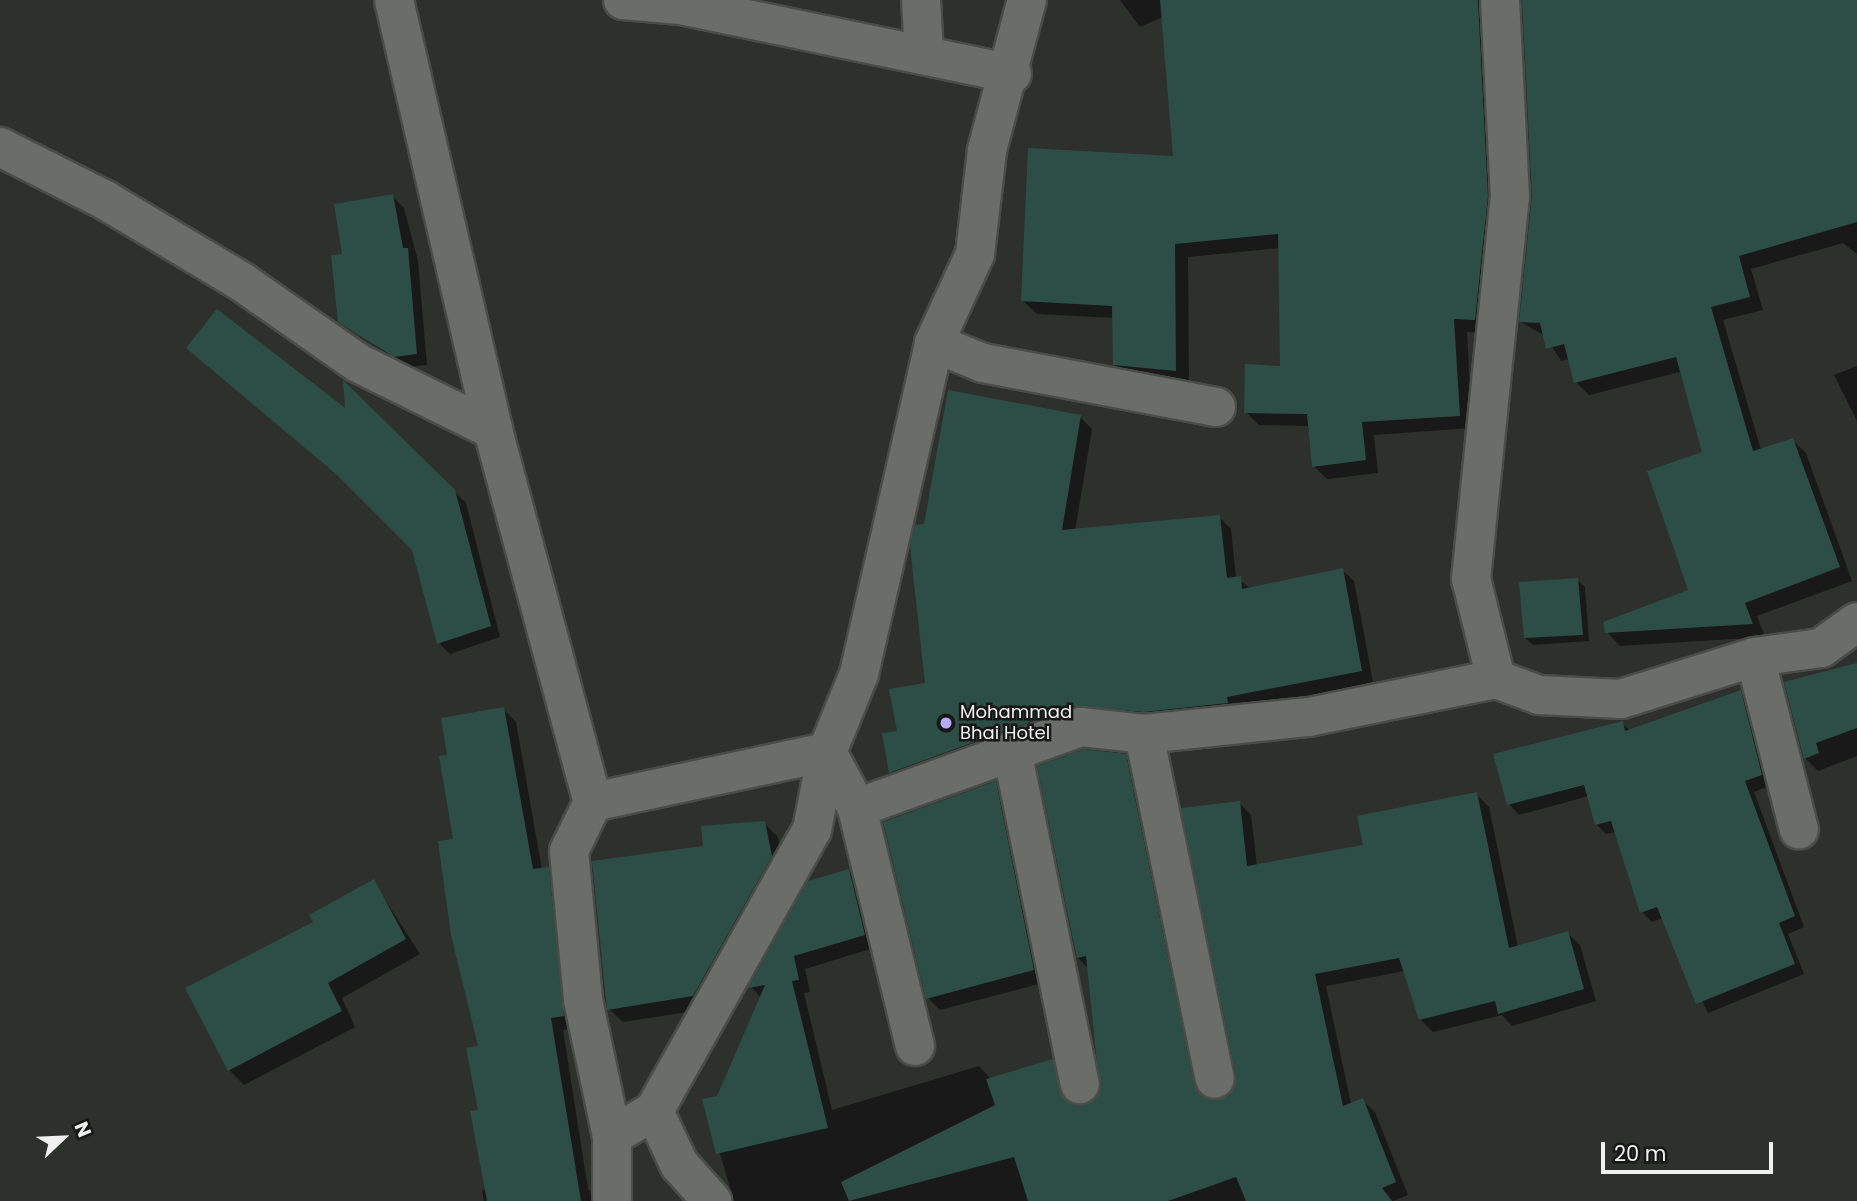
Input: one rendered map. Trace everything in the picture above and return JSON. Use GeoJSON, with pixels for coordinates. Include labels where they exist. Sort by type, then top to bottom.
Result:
{"type":"FeatureCollection","features":[{"type":"Feature","properties":{"kind":"street"},"geometry":{"type":"LineString","coordinates":[[394,0],[493,430],[593,802],[569,851],[583,1000],[612,1136],[612,1201]]}},
{"type":"Feature","properties":{"kind":"street"},"geometry":{"type":"LineString","coordinates":[[623,0],[924,52],[1012,74]]}},
{"type":"Feature","properties":{"kind":"street"},"geometry":{"type":"LineString","coordinates":[[921,0],[924,52]]}},
{"type":"Feature","properties":{"kind":"street"},"geometry":{"type":"LineString","coordinates":[[612,1136],[654,1111],[812,830],[827,752],[859,674],[934,344],[975,254],[987,150],[1012,74],[1027,0]]}},
{"type":"Feature","properties":{"kind":"street"},"geometry":{"type":"LineString","coordinates":[[1496,679],[1471,579],[1510,197],[1500,0]]}},
{"type":"Feature","properties":{"kind":"street"},"geometry":{"type":"LineString","coordinates":[[0,147],[105,200],[242,282],[358,363],[493,430]]}},
{"type":"Feature","properties":{"kind":"street"},"geometry":{"type":"LineString","coordinates":[[934,344],[983,363],[1216,407]]}},
{"type":"Feature","properties":{"kind":"street"},"geometry":{"type":"LineString","coordinates":[[857,808],[1013,755],[1081,727],[1144,734],[1310,716],[1496,679],[1539,695],[1621,699],[1755,657],[1821,649],[1857,622]]}},
{"type":"Feature","properties":{"kind":"street"},"geometry":{"type":"LineString","coordinates":[[1755,657],[1799,829]]}},
{"type":"Feature","properties":{"kind":"street"},"geometry":{"type":"LineString","coordinates":[[1144,734],[1215,1079]]}},
{"type":"Feature","properties":{"kind":"street"},"geometry":{"type":"LineString","coordinates":[[593,802],[827,752]]}},
{"type":"Feature","properties":{"kind":"street"},"geometry":{"type":"LineString","coordinates":[[827,752],[857,808],[915,1046]]}},
{"type":"Feature","properties":{"kind":"street"},"geometry":{"type":"LineString","coordinates":[[1013,755],[1080,1084]]}},
{"type":"Feature","properties":{"kind":"street"},"geometry":{"type":"LineString","coordinates":[[654,1111],[679,1164],[712,1201]]}},
{"type":"Feature","properties":{"kind":"building"},"geometry":{"type":"Polygon","coordinates":[[[1160,0],[1478,0],[1488,196],[1475,320],[1454,319],[1460,416],[1362,422],[1366,460],[1312,467],[1307,414],[1244,413],[1245,364],[1280,366],[1278,234],[1175,244],[1176,371],[1113,365],[1112,306],[1021,301],[1028,148],[1173,156],[1160,0]]]}},
{"type":"Feature","properties":{"kind":"building"},"geometry":{"type":"Polygon","coordinates":[[[1522,0],[1857,0],[1857,222],[1739,256],[1750,297],[1711,307],[1753,451],[1793,438],[1840,567],[1745,603],[1753,624],[1605,633],[1603,622],[1688,590],[1647,471],[1702,452],[1676,357],[1574,383],[1564,344],[1546,349],[1540,323],[1519,322],[1532,196],[1522,0]]]}},
{"type":"Feature","properties":{"kind":"building"},"geometry":{"type":"Polygon","coordinates":[[[393,194],[403,248],[408,248],[417,354],[394,357],[338,322],[331,255],[342,254],[334,204],[393,194]]]}},
{"type":"Feature","properties":{"kind":"building"},"geometry":{"type":"Polygon","coordinates":[[[217,309],[345,408],[343,380],[455,490],[491,626],[437,644],[412,550],[336,474],[186,348],[217,309]]]}},
{"type":"Feature","properties":{"kind":"building"},"geometry":{"type":"Polygon","coordinates":[[[948,390],[1081,415],[1062,530],[1220,515],[1227,578],[1241,576],[1242,589],[1343,568],[1362,671],[1227,697],[1228,703],[1144,712],[1074,706],[889,773],[882,733],[897,731],[889,689],[925,683],[910,546],[915,525],[924,524],[948,390]]]}},
{"type":"Feature","properties":{"kind":"building"},"geometry":{"type":"Polygon","coordinates":[[[1578,578],[1583,635],[1524,638],[1519,582],[1578,578]]]}},
{"type":"Feature","properties":{"kind":"building"},"geometry":{"type":"Polygon","coordinates":[[[1857,663],[1857,728],[1816,743],[1819,753],[1804,759],[1784,682],[1857,663]]]}},
{"type":"Feature","properties":{"kind":"building"},"geometry":{"type":"Polygon","coordinates":[[[1741,690],[1762,775],[1745,781],[1795,916],[1779,923],[1795,964],[1696,1004],[1657,907],[1640,913],[1611,821],[1595,825],[1584,785],[1507,805],[1493,754],[1623,721],[1625,731],[1741,690]]]}},
{"type":"Feature","properties":{"kind":"building"},"geometry":{"type":"Polygon","coordinates":[[[504,707],[533,869],[549,867],[564,1016],[551,1018],[581,1201],[487,1201],[470,1111],[478,1110],[466,1048],[478,1046],[451,935],[438,841],[453,839],[439,756],[447,755],[441,718],[504,707]]]}},
{"type":"Feature","properties":{"kind":"building"},"geometry":{"type":"Polygon","coordinates":[[[1084,749],[1126,754],[1194,1083],[1207,1099],[1229,1096],[1236,1075],[1181,808],[1240,801],[1247,866],[1363,845],[1357,816],[1477,792],[1509,948],[1568,931],[1584,989],[1498,1014],[1495,1001],[1419,1020],[1399,958],[1315,974],[1343,1106],[1363,1098],[1396,1182],[1382,1188],[1392,1201],[1246,1201],[1236,1177],[1168,1201],[1028,1201],[1014,1157],[849,1201],[841,1182],[995,1105],[986,1079],[1053,1059],[1064,1099],[1085,1105],[1100,1092],[1086,956],[1077,958],[1037,766],[1084,749]]]}},
{"type":"Feature","properties":{"kind":"building"},"geometry":{"type":"Polygon","coordinates":[[[996,781],[1034,970],[926,999],[883,822],[996,781]]]}},
{"type":"Feature","properties":{"kind":"building"},"geometry":{"type":"Polygon","coordinates":[[[765,821],[772,856],[693,996],[607,1010],[592,861],[703,846],[701,826],[765,821]]]}},
{"type":"Feature","properties":{"kind":"building"},"geometry":{"type":"Polygon","coordinates":[[[849,869],[865,935],[794,956],[799,980],[792,981],[828,1128],[716,1154],[702,1099],[717,1096],[765,985],[748,988],[808,881],[849,869]]]}},
{"type":"Feature","properties":{"kind":"building"},"geometry":{"type":"Polygon","coordinates":[[[374,879],[406,939],[328,983],[342,1011],[228,1071],[185,988],[313,922],[309,915],[374,879]]]}},
{"type":"Feature","properties":{"kind":"place","name":"Mohammad Bhai Hotel"},"geometry":{"type":"Point","coordinates":[946,723]}}]}
